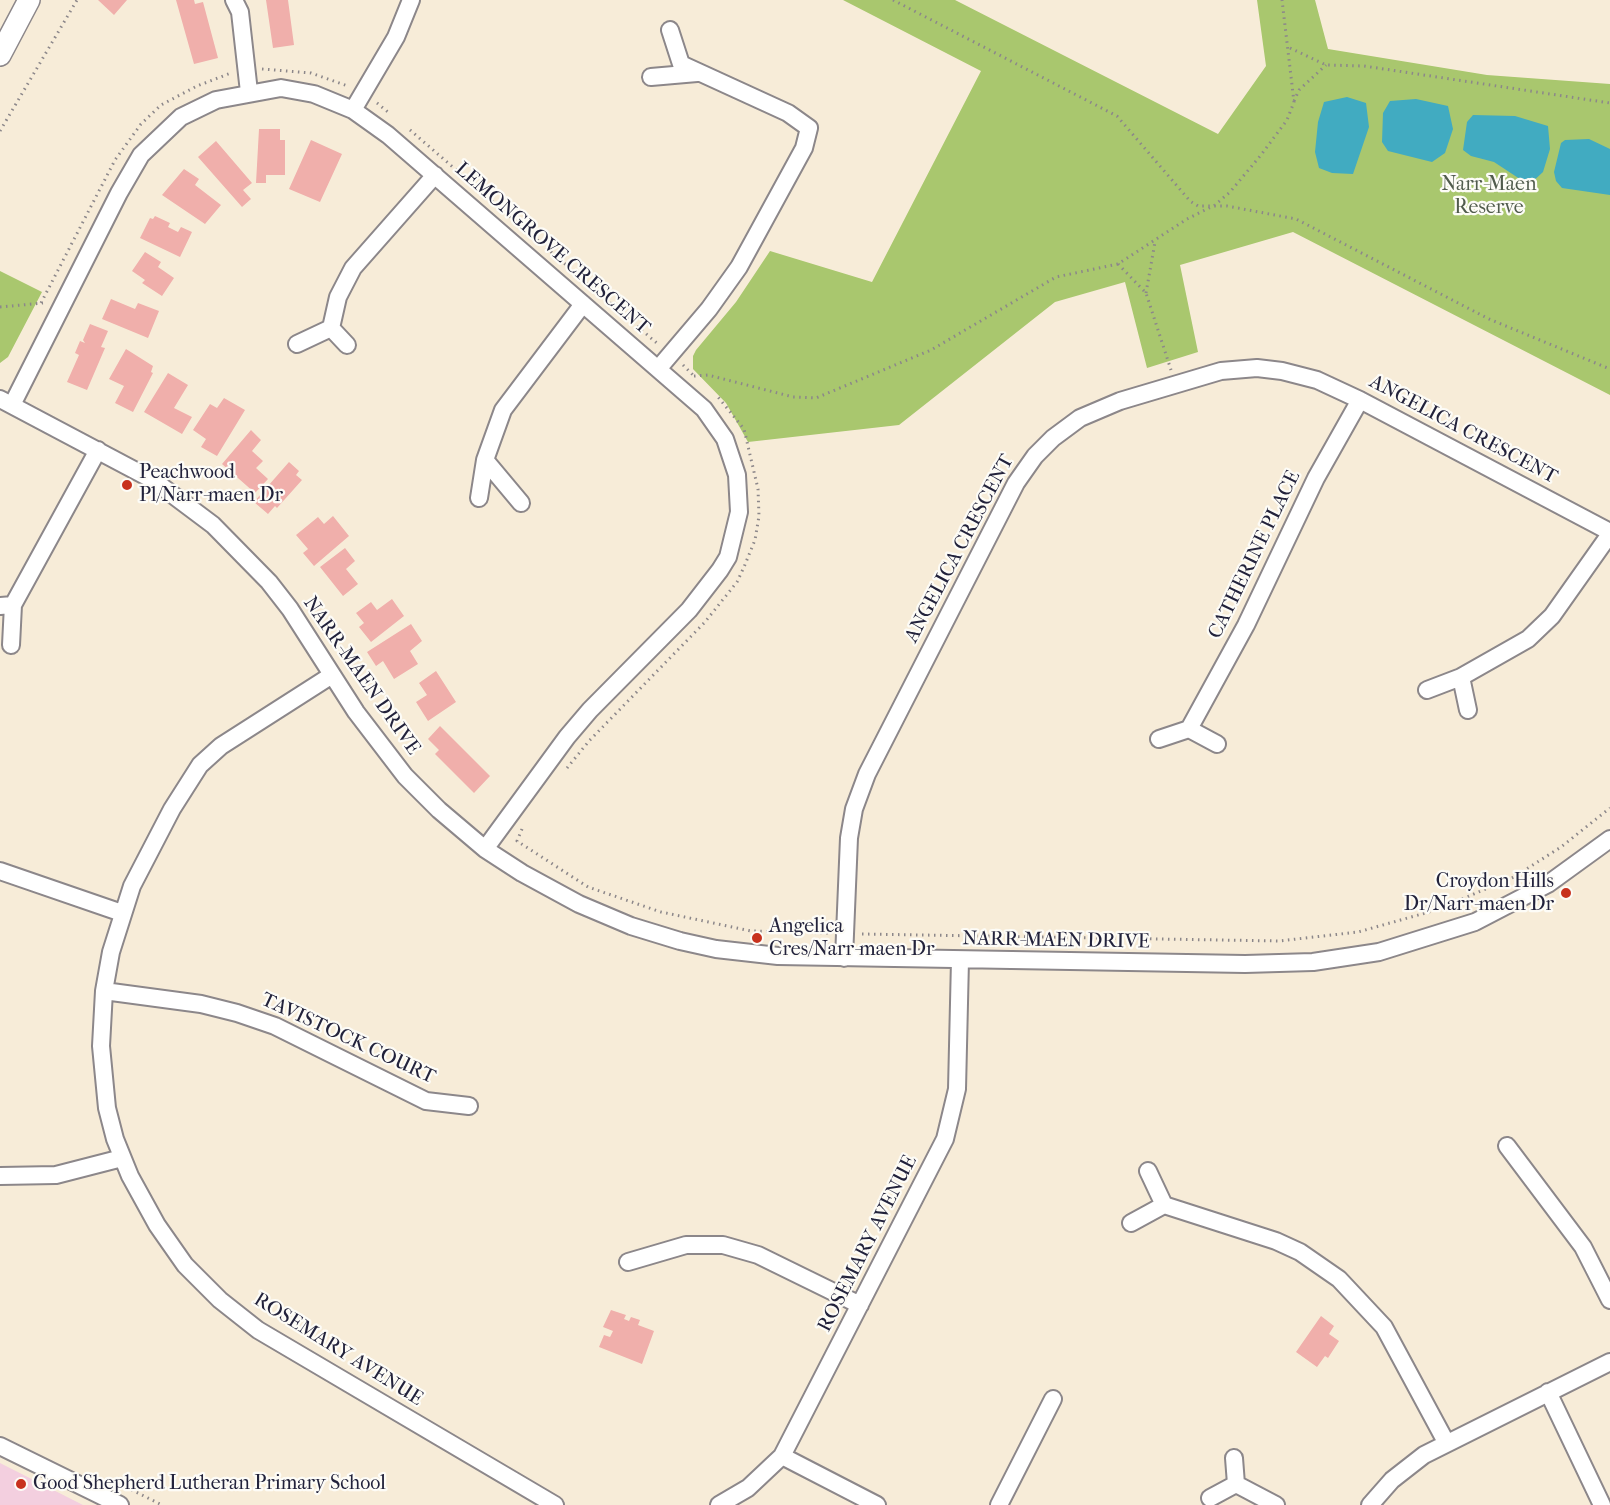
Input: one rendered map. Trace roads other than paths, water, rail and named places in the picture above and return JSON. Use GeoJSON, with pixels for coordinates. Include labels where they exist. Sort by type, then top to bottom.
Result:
{"type":"FeatureCollection","features":[{"type":"Feature","properties":{"kind":"main road"},"geometry":{"type":"LineString","coordinates":[[0,55],[29,0]]}},
{"type":"Feature","properties":{"kind":"street"},"geometry":{"type":"LineString","coordinates":[[234,0],[240,12],[249,92]]}},
{"type":"Feature","properties":{"kind":"street"},"geometry":{"type":"LineString","coordinates":[[353,110],[396,37],[411,0]]}},
{"type":"Feature","properties":{"kind":"street"},"geometry":{"type":"LineString","coordinates":[[658,369],[739,267],[804,148],[809,128],[788,113],[681,64],[670,30]]}},
{"type":"Feature","properties":{"kind":"street"},"geometry":{"type":"LineString","coordinates":[[651,76],[698,73]]}},
{"type":"Feature","properties":{"kind":"street","name":"LEMONGROVE CRESCENT"},"geometry":{"type":"LineString","coordinates":[[6,402],[64,300],[141,155],[181,117],[216,100],[249,92],[281,88],[303,92],[353,110],[388,135],[704,409],[725,439],[732,457],[739,493],[733,542],[720,570],[689,610],[582,719],[484,849]]}},
{"type":"Feature","properties":{"kind":"street"},"geometry":{"type":"LineString","coordinates":[[331,328],[338,297],[353,268],[435,175]]}},
{"type":"Feature","properties":{"kind":"street"},"geometry":{"type":"LineString","coordinates":[[479,498],[485,460],[502,410],[583,304]]}},
{"type":"Feature","properties":{"kind":"street"},"geometry":{"type":"LineString","coordinates":[[297,344],[331,328]]}},
{"type":"Feature","properties":{"kind":"street"},"geometry":{"type":"LineString","coordinates":[[331,328],[347,345]]}},
{"type":"Feature","properties":{"kind":"street","name":"ANGELICA CRESCENT"},"geometry":{"type":"LineString","coordinates":[[844,958],[849,838],[859,792],[1016,483],[1047,444],[1080,418],[1120,401],[1221,371],[1257,369],[1282,371],[1317,380],[1360,400],[1610,533]]}},
{"type":"Feature","properties":{"kind":"street","name":"CATHERINE PLACE"},"geometry":{"type":"LineString","coordinates":[[1189,729],[1246,625],[1317,478],[1360,400]]}},
{"type":"Feature","properties":{"kind":"street","name":"NARR-MAEN DRIVE"},"geometry":{"type":"LineString","coordinates":[[6,402],[153,480],[213,525],[269,582],[356,712],[405,776],[439,810],[484,849],[552,891],[603,915],[655,934],[716,949],[753,954],[844,958],[1279,964],[1346,958],[1412,944],[1492,914],[1548,884],[1610,839]]}},
{"type":"Feature","properties":{"kind":"street"},"geometry":{"type":"LineString","coordinates":[[11,645],[6,606],[98,450]]}},
{"type":"Feature","properties":{"kind":"street"},"geometry":{"type":"LineString","coordinates":[[485,460],[521,503]]}},
{"type":"Feature","properties":{"kind":"street"},"geometry":{"type":"LineString","coordinates":[[1427,690],[1461,677],[1515,649],[1540,629],[1563,601],[1610,533]]}},
{"type":"Feature","properties":{"kind":"street","name":"ROSEMARY AVENUE"},"geometry":{"type":"LineString","coordinates":[[332,675],[221,746],[200,765],[172,809],[122,913],[106,972],[101,1046],[107,1108],[122,1158],[157,1225],[185,1265],[220,1300],[258,1330],[555,1505]]}},
{"type":"Feature","properties":{"kind":"street"},"geometry":{"type":"LineString","coordinates":[[1461,677],[1468,711]]}},
{"type":"Feature","properties":{"kind":"street"},"geometry":{"type":"LineString","coordinates":[[1159,739],[1189,729],[1217,744]]}},
{"type":"Feature","properties":{"kind":"street"},"geometry":{"type":"LineString","coordinates":[[0,871],[122,913]]}},
{"type":"Feature","properties":{"kind":"street","name":"ROSEMARY AVENUE"},"geometry":{"type":"LineString","coordinates":[[719,1505],[748,1488],[782,1456],[937,1156],[951,1122],[957,1089],[960,960]]}},
{"type":"Feature","properties":{"kind":"street","name":"TAVISTOCK COURT"},"geometry":{"type":"LineString","coordinates":[[104,992],[201,1004],[237,1013],[274,1026],[426,1101],[469,1106]]}},
{"type":"Feature","properties":{"kind":"street"},"geometry":{"type":"LineString","coordinates":[[1507,1146],[1583,1247],[1610,1300]]}},
{"type":"Feature","properties":{"kind":"street"},"geometry":{"type":"LineString","coordinates":[[0,1176],[56,1175],[122,1158]]}},
{"type":"Feature","properties":{"kind":"street"},"geometry":{"type":"LineString","coordinates":[[1148,1171],[1164,1205],[1276,1241],[1300,1252],[1339,1279],[1384,1327],[1446,1442]]}},
{"type":"Feature","properties":{"kind":"street"},"geometry":{"type":"LineString","coordinates":[[1131,1224],[1164,1205]]}},
{"type":"Feature","properties":{"kind":"street"},"geometry":{"type":"LineString","coordinates":[[628,1262],[686,1245],[723,1245],[758,1255],[860,1305]]}},
{"type":"Feature","properties":{"kind":"street"},"geometry":{"type":"LineString","coordinates":[[1370,1505],[1408,1467],[1446,1442],[1610,1362]]}},
{"type":"Feature","properties":{"kind":"street"},"geometry":{"type":"LineString","coordinates":[[1548,1392],[1602,1505]]}},
{"type":"Feature","properties":{"kind":"street"},"geometry":{"type":"LineString","coordinates":[[999,1505],[1053,1399]]}},
{"type":"Feature","properties":{"kind":"street"},"geometry":{"type":"LineString","coordinates":[[0,1446],[120,1505]]}},
{"type":"Feature","properties":{"kind":"street"},"geometry":{"type":"LineString","coordinates":[[782,1456],[877,1505]]}},
{"type":"Feature","properties":{"kind":"street"},"geometry":{"type":"LineString","coordinates":[[1234,1458],[1236,1484]]}},
{"type":"Feature","properties":{"kind":"street"},"geometry":{"type":"LineString","coordinates":[[1210,1498],[1236,1484]]}},
{"type":"Feature","properties":{"kind":"street"},"geometry":{"type":"LineString","coordinates":[[1236,1484],[1276,1505]]}},
{"type":"Feature","properties":{"kind":"water"},"geometry":{"type":"Polygon","coordinates":[[[1347,97],[1366,103],[1369,127],[1353,174],[1332,173],[1319,168],[1315,152],[1318,122],[1324,102],[1347,97]]]}},
{"type":"Feature","properties":{"kind":"water"},"geometry":{"type":"Polygon","coordinates":[[[1416,99],[1448,106],[1453,129],[1445,153],[1432,162],[1388,151],[1382,142],[1383,113],[1390,101],[1416,99]]]}},
{"type":"Feature","properties":{"kind":"water"},"geometry":{"type":"Polygon","coordinates":[[[1473,115],[1515,116],[1548,126],[1550,149],[1543,172],[1529,185],[1494,162],[1471,156],[1463,150],[1467,122],[1473,115]]]}},
{"type":"Feature","properties":{"kind":"water"},"geometry":{"type":"Polygon","coordinates":[[[1589,139],[1610,149],[1610,195],[1562,188],[1556,181],[1554,172],[1561,143],[1565,140],[1589,139]]]}},
{"type":"Feature","properties":{"kind":"place","name":"Peachwood Pl/Narr-maen Dr"},"geometry":{"type":"Point","coordinates":[127,485]}},
{"type":"Feature","properties":{"kind":"place","name":"Croydon Hills Dr/Narr-maen Dr"},"geometry":{"type":"Point","coordinates":[1566,893]}},
{"type":"Feature","properties":{"kind":"place","name":"Angelica Cres/Narr-maen Dr"},"geometry":{"type":"Point","coordinates":[757,938]}},
{"type":"Feature","properties":{"kind":"place","name":"Good Shepherd Lutheran Primary School"},"geometry":{"type":"Point","coordinates":[21,1484]}},
{"type":"Feature","properties":{"kind":"park label","name":"Narr-Maen Reserve"},"geometry":{"type":"Point","coordinates":[1489,196]}}]}
